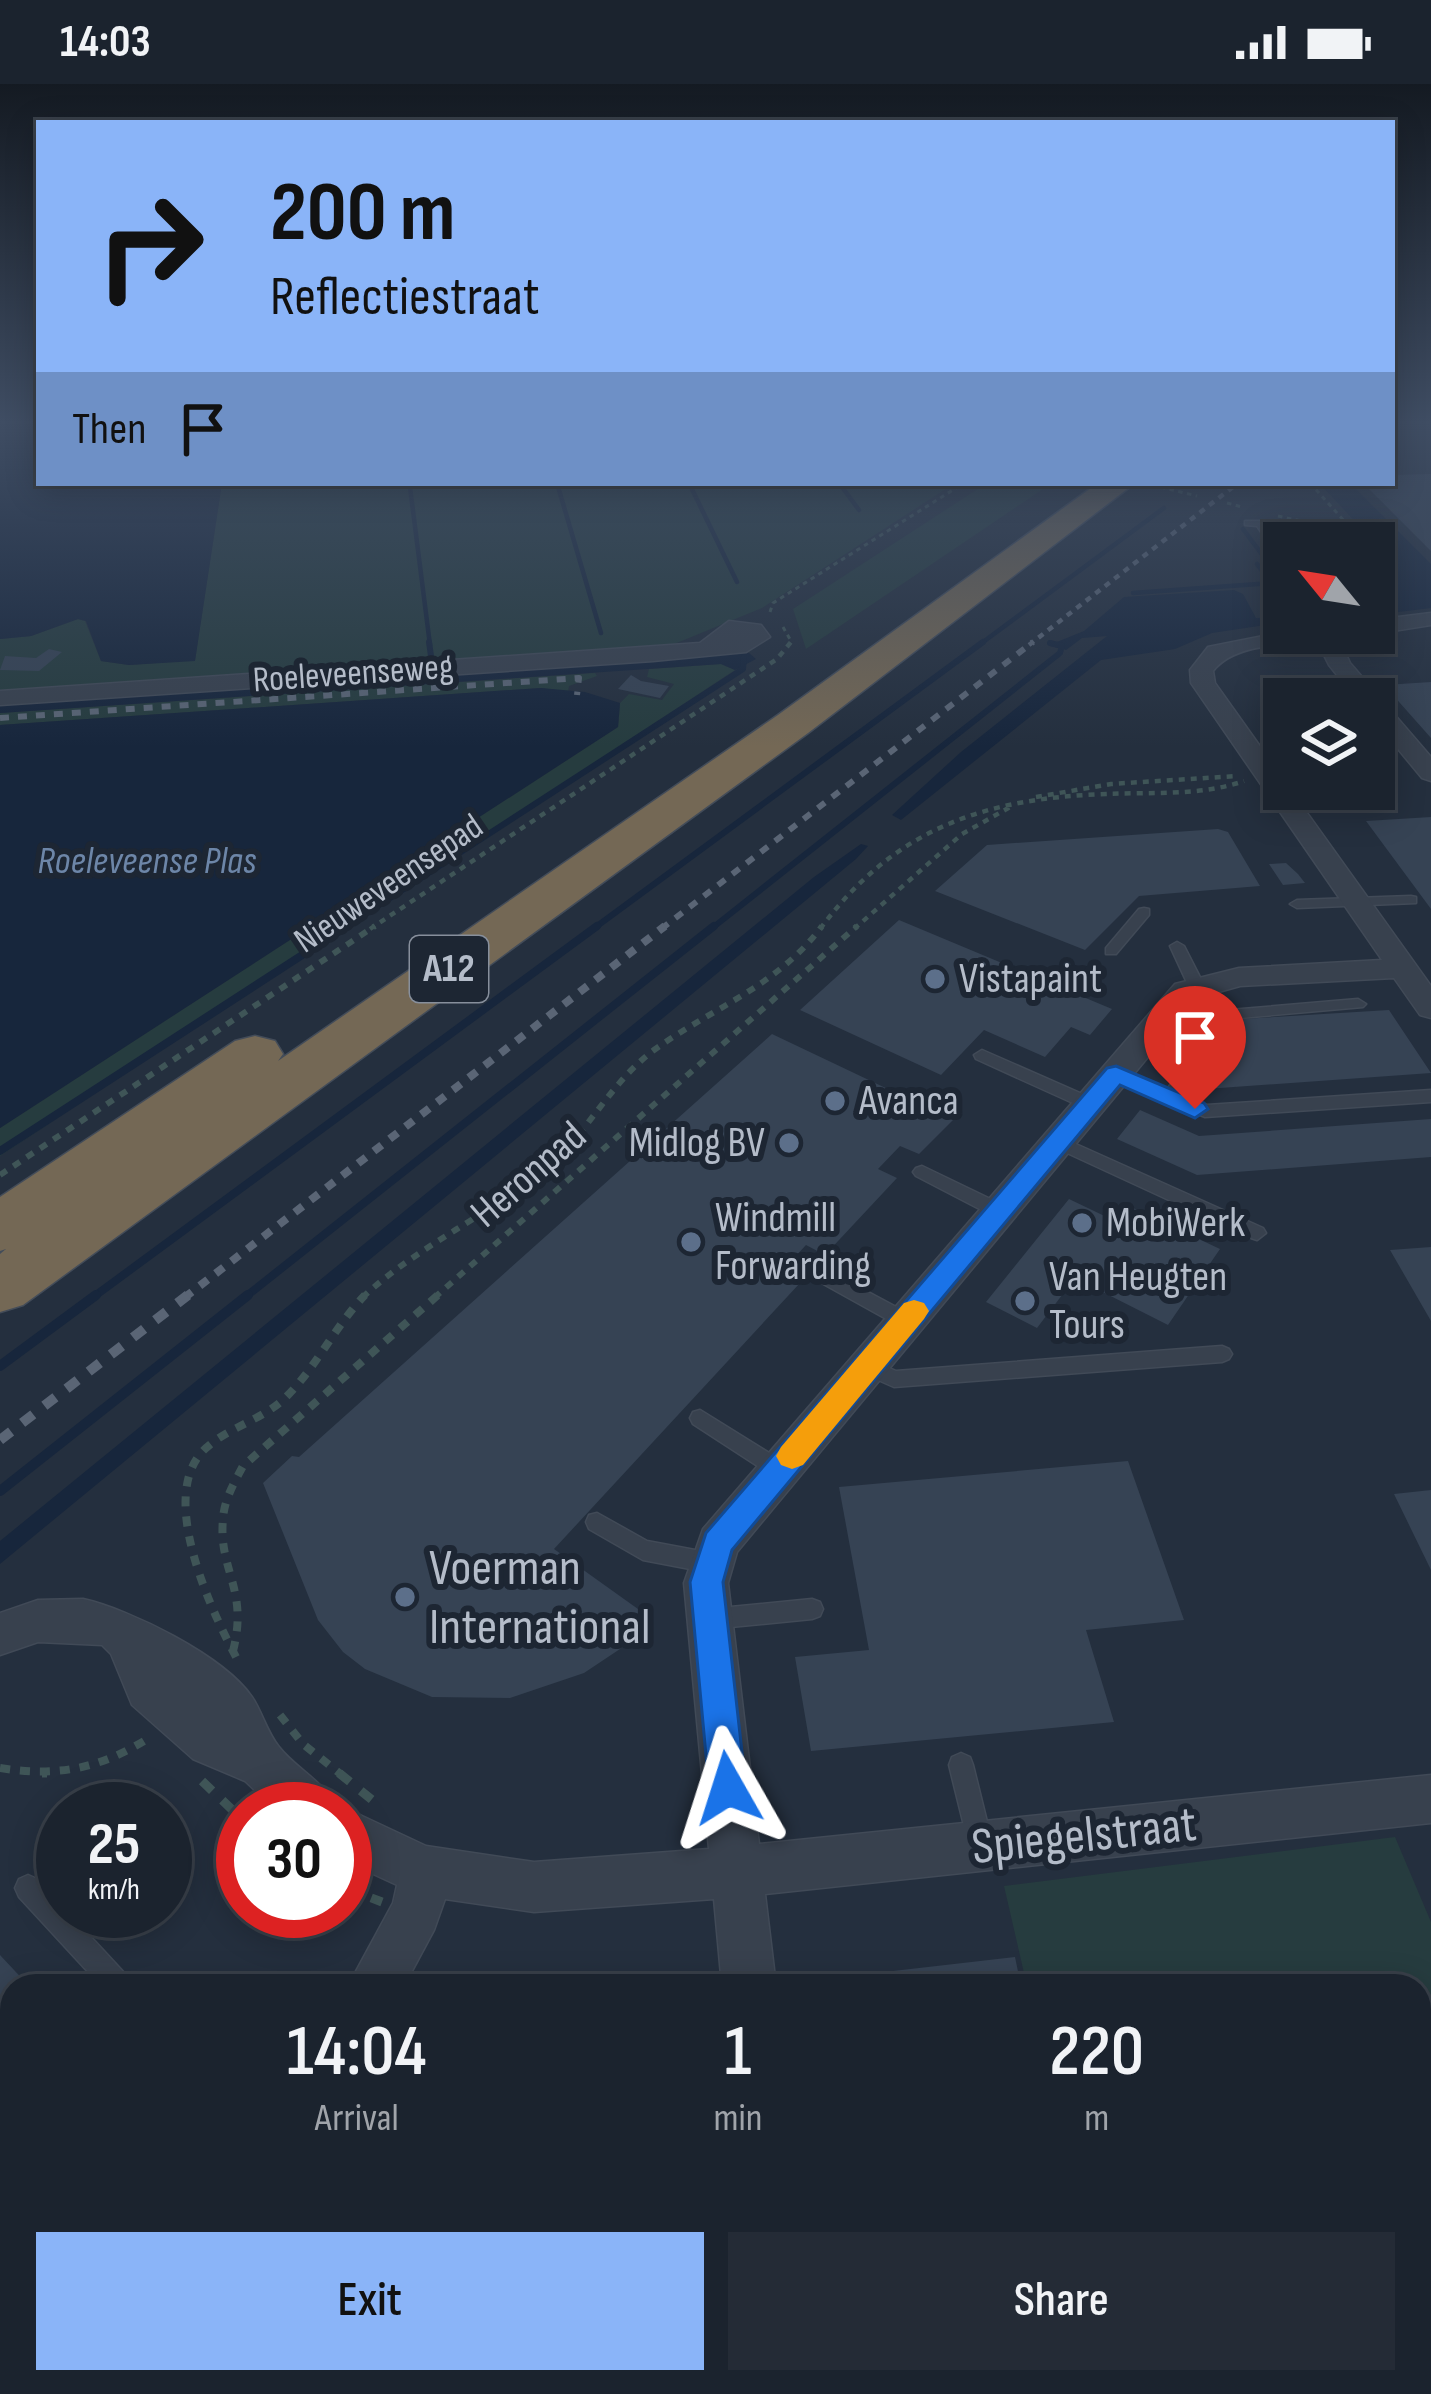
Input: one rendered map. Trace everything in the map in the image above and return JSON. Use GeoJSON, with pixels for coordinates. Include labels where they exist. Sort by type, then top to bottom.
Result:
{"type":"FeatureCollection","features":[{"type":"Feature","properties":{"kind":"highway","name":"A12"},"geometry":{"type":"LineString","coordinates":[[0,1228],[724,732],[1005,532]]}},
{"type":"Feature","properties":{"kind":"highway","name":"A12"},"geometry":{"type":"LineString","coordinates":[[0,1287],[1068,532]]}},
{"type":"Feature","properties":{"kind":"street"},"geometry":{"type":"LineString","coordinates":[[1395,624],[1431,619]]}},
{"type":"Feature","properties":{"kind":"street"},"geometry":{"type":"LineString","coordinates":[[1263,642],[1216,652],[1201,670],[1204,683],[1431,1008]]}},
{"type":"Feature","properties":{"kind":"street","name":"Roeleveenseweg"},"geometry":{"type":"LineString","coordinates":[[0,698],[706,649]]}},
{"type":"Feature","properties":{"kind":"street"},"geometry":{"type":"LineString","coordinates":[[1395,730],[1431,773]]}},
{"type":"Feature","properties":{"kind":"street"},"geometry":{"type":"LineString","coordinates":[[748,1974],[706,1582],[718,1543],[1186,991],[1239,976],[1403,968]]}},
{"type":"Feature","properties":{"kind":"street"},"geometry":{"type":"LineString","coordinates":[[0,1634],[38,1621],[83,1620],[115,1628],[128,1640],[148,1689],[215,1680],[210,1742],[262,1764],[282,1782]]}},
{"type":"Feature","properties":{"kind":"street","name":"Spiegelstraat"},"geometry":{"type":"LineString","coordinates":[[372,1849],[426,1871],[533,1887],[736,1872],[1431,1799]]}},
{"type":"Feature","properties":{"kind":"street"},"geometry":{"type":"LineString","coordinates":[[382,1974],[416,1912],[426,1871]]}},
{"type":"Feature","properties":{"kind":"lane"},"geometry":{"type":"LineString","coordinates":[[1297,904],[1411,900]]}},
{"type":"Feature","properties":{"kind":"lane"},"geometry":{"type":"LineString","coordinates":[[1111,951],[1144,912]]}},
{"type":"Feature","properties":{"kind":"lane"},"geometry":{"type":"LineString","coordinates":[[1177,946],[1197,987]]}},
{"type":"Feature","properties":{"kind":"lane"},"geometry":{"type":"LineString","coordinates":[[1169,1097],[1235,1013],[1358,1004]]}},
{"type":"Feature","properties":{"kind":"lane"},"geometry":{"type":"LineString","coordinates":[[982,1055],[1090,1104]]}},
{"type":"Feature","properties":{"kind":"lane"},"geometry":{"type":"LineString","coordinates":[[1116,1074],[1205,1111],[1431,1096]]}},
{"type":"Feature","properties":{"kind":"lane"},"geometry":{"type":"LineString","coordinates":[[1058,1142],[1257,1233]]}},
{"type":"Feature","properties":{"kind":"lane"},"geometry":{"type":"LineString","coordinates":[[922,1172],[998,1211]]}},
{"type":"Feature","properties":{"kind":"lane"},"geometry":{"type":"LineString","coordinates":[[825,1276],[906,1321]]}},
{"type":"Feature","properties":{"kind":"lane"},"geometry":{"type":"LineString","coordinates":[[868,1366],[894,1379],[1222,1354]]}},
{"type":"Feature","properties":{"kind":"lane"},"geometry":{"type":"LineString","coordinates":[[700,1418],[779,1470]]}},
{"type":"Feature","properties":{"kind":"lane"},"geometry":{"type":"LineString","coordinates":[[597,1522],[644,1550],[711,1563]]}},
{"type":"Feature","properties":{"kind":"lane"},"geometry":{"type":"LineString","coordinates":[[710,1619],[812,1609]]}},
{"type":"Feature","properties":{"kind":"lane"},"geometry":{"type":"LineString","coordinates":[[962,1765],[981,1846]]}},
{"type":"Feature","properties":{"kind":"lane"},"geometry":{"type":"LineString","coordinates":[[28,1888],[108,1974]]}},
{"type":"Feature","properties":{"kind":"path","name":"Nieuweveensepad"},"geometry":{"type":"LineString","coordinates":[[0,1174],[777,659],[791,641],[769,611],[773,603],[886,532]]}},
{"type":"Feature","properties":{"kind":"path","name":"Heronpad"},"geometry":{"type":"LineString","coordinates":[[215,1680],[241,1630],[241,1598],[219,1519],[226,1493],[243,1466],[962,834],[1024,801],[1072,789],[1254,775]]}},
{"type":"Feature","properties":{"kind":"path"},"geometry":{"type":"LineString","coordinates":[[0,1768],[47,1776],[82,1773],[146,1740],[215,1680],[181,1496],[194,1461],[207,1446],[288,1395],[351,1310],[376,1286],[526,1186],[556,1159],[613,1087],[654,1050],[742,1000],[790,964],[870,872],[908,844],[966,814],[1024,801]]}},
{"type":"Feature","properties":{"kind":"path"},"geometry":{"type":"LineString","coordinates":[[275,1708],[303,1744],[394,1816]]}},
{"type":"Feature","properties":{"kind":"green space"},"geometry":{"type":"Polygon","coordinates":[[[215,532],[880,532],[762,608],[667,647],[0,693],[0,639],[31,636],[78,619],[85,621],[101,661],[129,665],[195,660],[215,532]]]}},
{"type":"Feature","properties":{"kind":"green space"},"geometry":{"type":"Polygon","coordinates":[[[912,532],[980,532],[806,649],[793,609],[912,532]]]}},
{"type":"Feature","properties":{"kind":"green space"},"geometry":{"type":"Polygon","coordinates":[[[721,664],[735,670],[0,1156],[0,1128],[618,727],[620,703],[629,694],[662,700],[674,684],[647,677],[649,669],[721,664]]]}},
{"type":"Feature","properties":{"kind":"green space"},"geometry":{"type":"Polygon","coordinates":[[[597,676],[569,686],[568,692],[541,688],[0,725],[0,713],[597,676]]]}},
{"type":"Feature","properties":{"kind":"green space"},"geometry":{"type":"Polygon","coordinates":[[[1395,1837],[1431,1922],[1431,1974],[1024,1974],[1004,1886],[1395,1837]]]}},
{"type":"Feature","properties":{"kind":"water"},"geometry":{"type":"Polygon","coordinates":[[[0,532],[215,532],[195,661],[129,665],[101,661],[86,621],[78,619],[31,636],[0,639],[0,532]]]}},
{"type":"Feature","properties":{"kind":"water"},"geometry":{"type":"Polygon","coordinates":[[[1395,532],[1431,564],[1431,608],[1395,612],[1395,532]]]}},
{"type":"Feature","properties":{"kind":"water"},"geometry":{"type":"Polygon","coordinates":[[[1234,590],[1243,594],[1256,618],[1263,618],[1263,625],[1212,633],[1175,649],[1101,660],[901,820],[892,815],[961,752],[1107,636],[1082,638],[1066,650],[1052,644],[1084,631],[1124,597],[1234,590]]]}},
{"type":"Feature","properties":{"kind":"water"},"geometry":{"type":"Polygon","coordinates":[[[749,653],[756,659],[735,670],[721,664],[0,713],[0,705],[749,653]]]}},
{"type":"Feature","properties":{"kind":"water","name":"Roeleveense Plas"},"geometry":{"type":"Polygon","coordinates":[[[541,688],[585,692],[620,703],[618,727],[0,1128],[0,725],[541,688]]]}},
{"type":"Feature","properties":{"kind":"water"},"geometry":{"type":"Polygon","coordinates":[[[861,844],[868,846],[856,859],[0,1564],[0,1541],[814,877],[861,844]]]}},
{"type":"Feature","properties":{"kind":"building"},"geometry":{"type":"Polygon","coordinates":[[[1412,532],[1431,532],[1431,551],[1412,532]]]}},
{"type":"Feature","properties":{"kind":"building"},"geometry":{"type":"Polygon","coordinates":[[[49,649],[62,652],[39,671],[0,670],[5,656],[36,658],[49,649]]]}},
{"type":"Feature","properties":{"kind":"building"},"geometry":{"type":"Polygon","coordinates":[[[631,675],[669,686],[660,698],[618,689],[631,675]]]}},
{"type":"Feature","properties":{"kind":"building"},"geometry":{"type":"Polygon","coordinates":[[[1431,682],[1431,738],[1395,697],[1395,684],[1431,682]]]}},
{"type":"Feature","properties":{"kind":"building"},"geometry":{"type":"Polygon","coordinates":[[[1431,817],[1431,909],[1366,821],[1431,817]]]}},
{"type":"Feature","properties":{"kind":"building"},"geometry":{"type":"Polygon","coordinates":[[[1228,832],[1260,886],[1139,896],[1085,950],[935,891],[987,845],[1228,832]]]}},
{"type":"Feature","properties":{"kind":"building"},"geometry":{"type":"Polygon","coordinates":[[[1286,863],[1305,883],[1283,885],[1269,864],[1286,863]]]}},
{"type":"Feature","properties":{"kind":"building"},"geometry":{"type":"Polygon","coordinates":[[[899,920],[1112,1009],[1090,1035],[1071,1027],[1045,1057],[984,1030],[941,1075],[800,1010],[899,920]]]}},
{"type":"Feature","properties":{"kind":"building"},"geometry":{"type":"Polygon","coordinates":[[[1389,1010],[1431,1073],[1206,1089],[1199,1075],[1242,1019],[1389,1010]]]}},
{"type":"Feature","properties":{"kind":"building"},"geometry":{"type":"Polygon","coordinates":[[[772,1034],[953,1120],[919,1154],[900,1146],[878,1169],[897,1178],[825,1255],[806,1245],[781,1272],[800,1283],[554,1549],[652,1619],[623,1647],[584,1673],[510,1698],[432,1697],[365,1669],[343,1652],[318,1620],[263,1483],[292,1456],[299,1457],[772,1034]]]}},
{"type":"Feature","properties":{"kind":"building"},"geometry":{"type":"Polygon","coordinates":[[[1140,1110],[1199,1136],[1431,1119],[1431,1157],[1197,1175],[1117,1139],[1140,1110]]]}},
{"type":"Feature","properties":{"kind":"building"},"geometry":{"type":"Polygon","coordinates":[[[1069,1199],[1115,1221],[1127,1205],[1220,1249],[1168,1325],[1075,1278],[1037,1328],[986,1302],[1069,1199]]]}},
{"type":"Feature","properties":{"kind":"building"},"geometry":{"type":"Polygon","coordinates":[[[1431,1247],[1431,1321],[1390,1250],[1431,1247]]]}},
{"type":"Feature","properties":{"kind":"building"},"geometry":{"type":"Polygon","coordinates":[[[1128,1461],[1184,1620],[1086,1630],[1114,1722],[811,1751],[795,1657],[869,1650],[839,1487],[1128,1461]]]}},
{"type":"Feature","properties":{"kind":"building"},"geometry":{"type":"Polygon","coordinates":[[[1431,1490],[1431,1570],[1394,1494],[1431,1490]]]}},
{"type":"Feature","properties":{"kind":"building"},"geometry":{"type":"Polygon","coordinates":[[[0,1955],[18,1974],[0,1974],[0,1955]]]}},
{"type":"Feature","properties":{"kind":"building"},"geometry":{"type":"Polygon","coordinates":[[[1015,1957],[1019,1974],[894,1974],[1015,1957]]]}},
{"type":"Feature","properties":{"kind":"waterway"},"geometry":{"type":"LineString","coordinates":[[416,532],[430,645]]}},
{"type":"Feature","properties":{"kind":"waterway"},"geometry":{"type":"LineString","coordinates":[[571,532],[601,633]]}},
{"type":"Feature","properties":{"kind":"waterway"},"geometry":{"type":"LineString","coordinates":[[713,532],[737,582]]}},
{"type":"Feature","properties":{"kind":"waterway"},"geometry":{"type":"LineString","coordinates":[[979,645],[1132,532]]}},
{"type":"Feature","properties":{"kind":"waterway"},"geometry":{"type":"LineString","coordinates":[[1245,532],[1263,556]]}},
{"type":"Feature","properties":{"kind":"waterway"},"geometry":{"type":"LineString","coordinates":[[1133,593],[1272,583],[1257,564]]}},
{"type":"Feature","properties":{"kind":"waterway"},"geometry":{"type":"LineString","coordinates":[[429,642],[431,656]]}},
{"type":"Feature","properties":{"kind":"waterway"},"geometry":{"type":"LineString","coordinates":[[593,929],[983,642]]}},
{"type":"Feature","properties":{"kind":"waterway"},"geometry":{"type":"LineString","coordinates":[[711,929],[1060,653],[1062,646],[1050,643],[1056,645]]}},
{"type":"Feature","properties":{"kind":"waterway"},"geometry":{"type":"LineString","coordinates":[[342,929],[743,669],[744,657]]}},
{"type":"Feature","properties":{"kind":"waterway"},"geometry":{"type":"LineString","coordinates":[[0,1151],[347,926]]}},
{"type":"Feature","properties":{"kind":"waterway"},"geometry":{"type":"LineString","coordinates":[[92,1298],[597,926]]}},
{"type":"Feature","properties":{"kind":"waterway"},"geometry":{"type":"LineString","coordinates":[[244,1298],[714,926]]}},
{"type":"Feature","properties":{"kind":"waterway"},"geometry":{"type":"LineString","coordinates":[[0,1366],[96,1295]]}},
{"type":"Feature","properties":{"kind":"waterway"},"geometry":{"type":"LineString","coordinates":[[0,1491],[248,1295]]}},
{"type":"Feature","properties":{"kind":"railway"},"geometry":{"type":"LineString","coordinates":[[1029,645],[1175,532]]}},
{"type":"Feature","properties":{"kind":"railway"},"geometry":{"type":"LineString","coordinates":[[661,929],[1033,642]]}},
{"type":"Feature","properties":{"kind":"railway"},"geometry":{"type":"LineString","coordinates":[[0,718],[579,678],[577,695]]}},
{"type":"Feature","properties":{"kind":"railway"},"geometry":{"type":"LineString","coordinates":[[184,1298],[665,926]]}},
{"type":"Feature","properties":{"kind":"railway"},"geometry":{"type":"LineString","coordinates":[[0,1440],[188,1295]]}},
{"type":"Feature","properties":{"kind":"slow traffic"},"geometry":{"type":"LineString","coordinates":[[792,1456],[914,1311]]}},
{"type":"Feature","properties":{"kind":"place","name":"Vistapaint"},"geometry":{"type":"Point","coordinates":[935,979]}},
{"type":"Feature","properties":{"kind":"place","name":"Avanca"},"geometry":{"type":"Point","coordinates":[835,1101]}},
{"type":"Feature","properties":{"kind":"place","name":"Midlog BV"},"geometry":{"type":"Point","coordinates":[789,1143]}},
{"type":"Feature","properties":{"kind":"place","name":"MobiWerk"},"geometry":{"type":"Point","coordinates":[1082,1223]}},
{"type":"Feature","properties":{"kind":"place","name":"Windmill Forwarding"},"geometry":{"type":"Point","coordinates":[691,1242]}},
{"type":"Feature","properties":{"kind":"place","name":"Van Heugten Tours"},"geometry":{"type":"Point","coordinates":[1025,1301]}},
{"type":"Feature","properties":{"kind":"place","name":"Voerman International"},"geometry":{"type":"Point","coordinates":[405,1597]}},
{"type":"Feature","properties":{"kind":"route"},"geometry":{"type":"LineString","coordinates":[[728,1788],[706,1582],[718,1543],[1116,1074],[1195,1109]]}}]}
